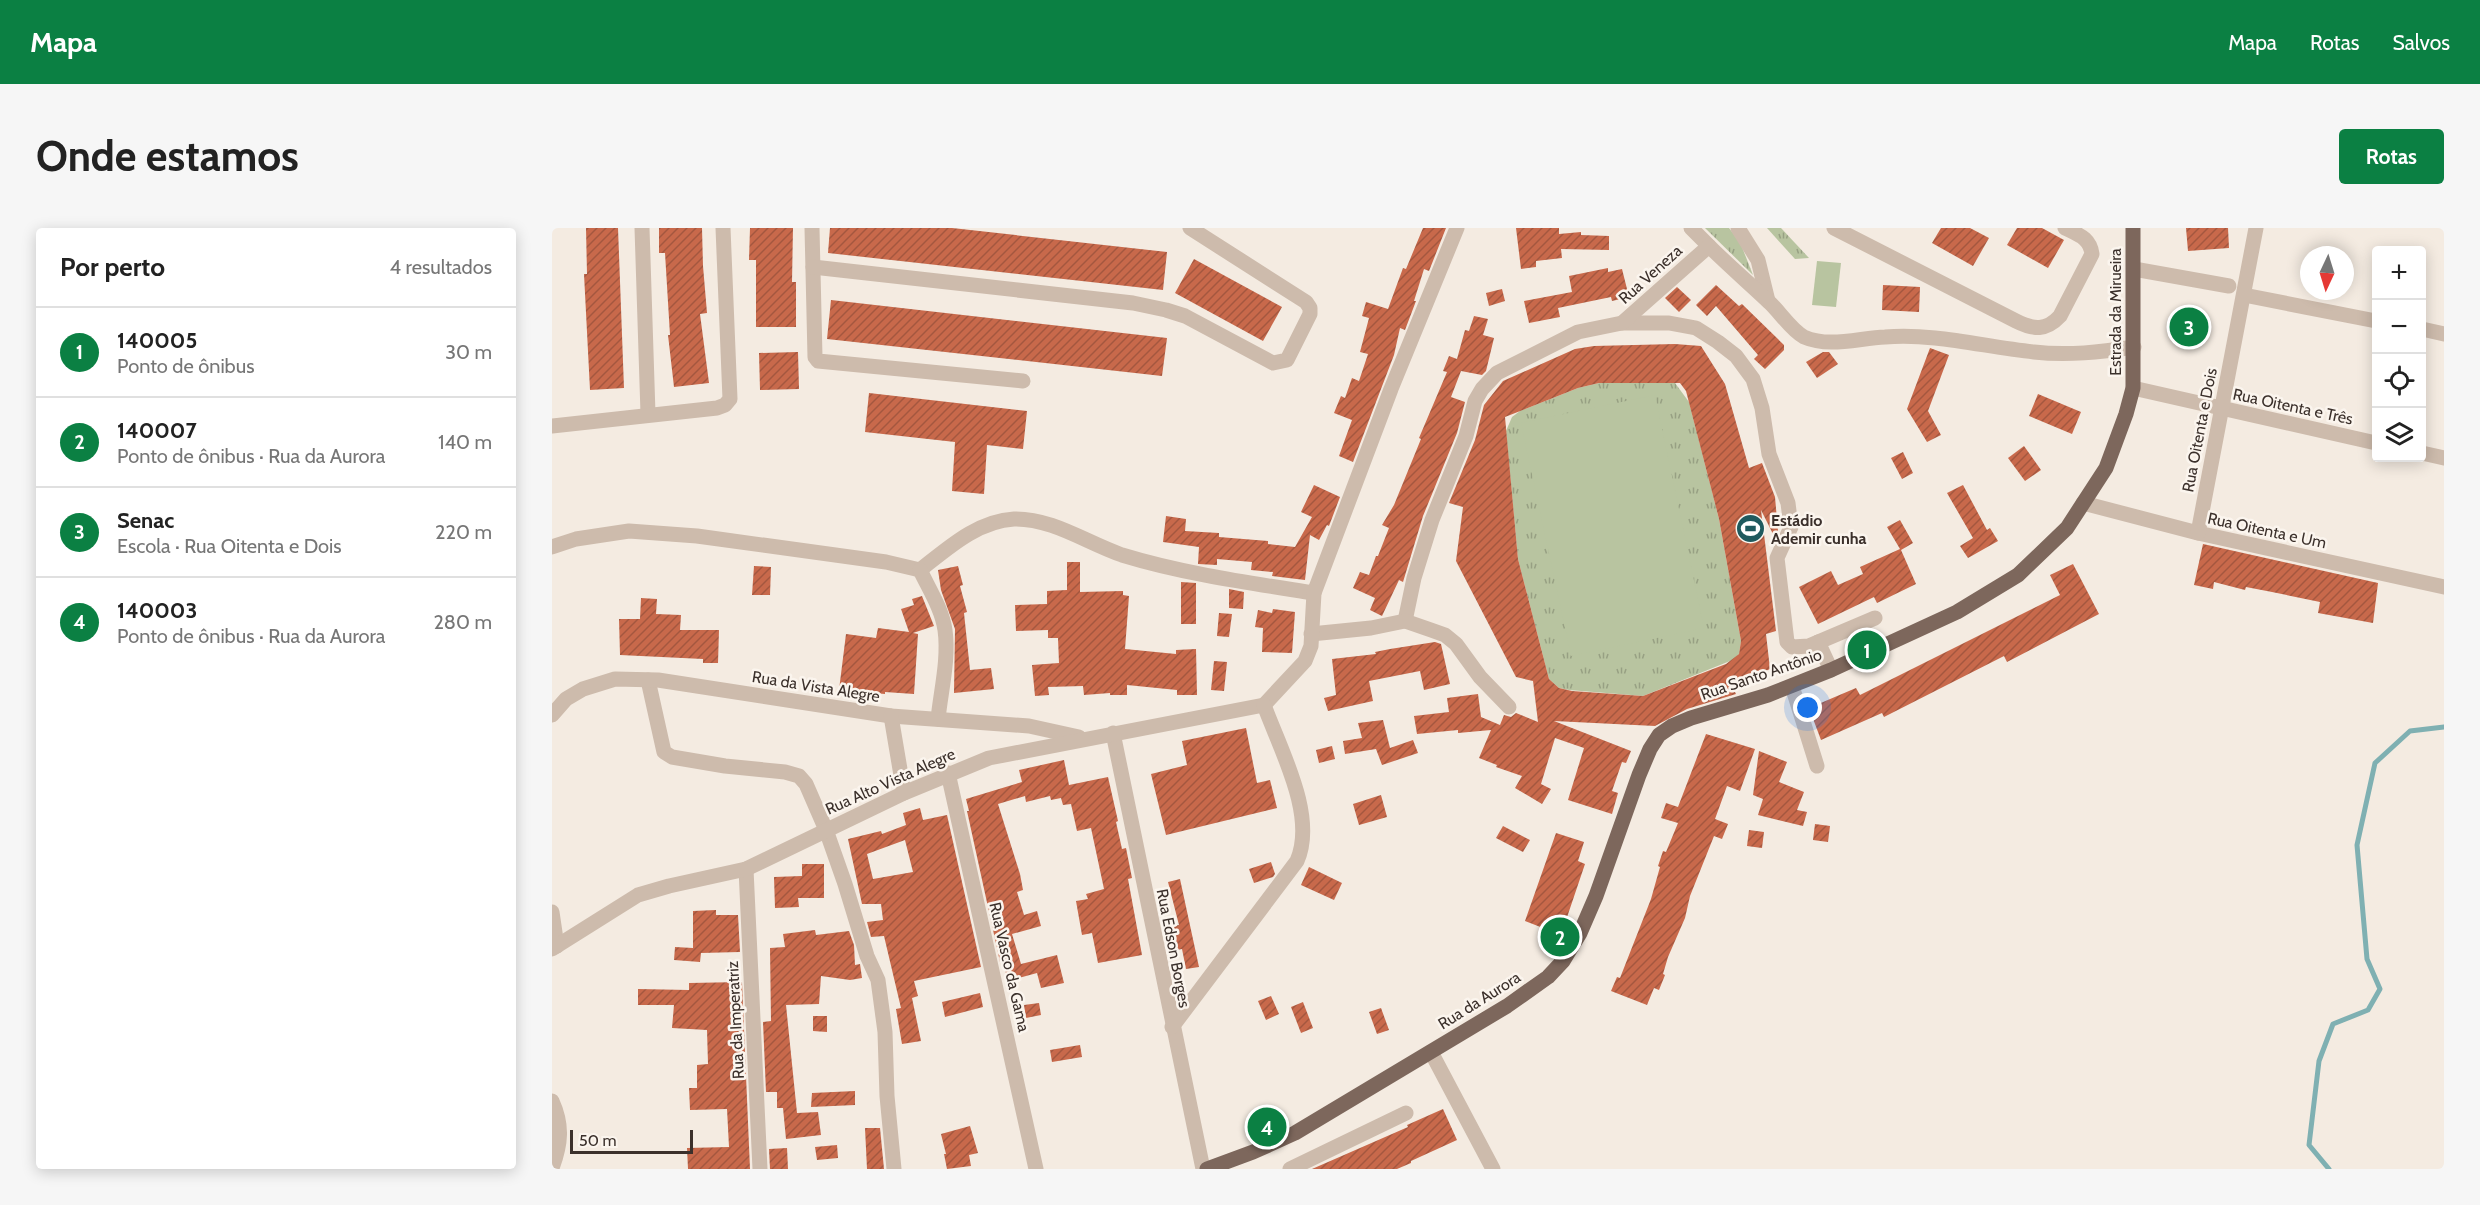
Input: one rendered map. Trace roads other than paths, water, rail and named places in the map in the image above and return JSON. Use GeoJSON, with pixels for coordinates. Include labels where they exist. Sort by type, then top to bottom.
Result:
{"type":"FeatureCollection","features":[{"type":"Feature","properties":{"kind":"main road","name":"Estrada da Mirueira"},"geometry":{"type":"LineString","coordinates":[[2018,575],[2067,528],[2106,468],[2126,414],[2133,388],[2138,270],[2133,228]]}},
{"type":"Feature","properties":{"kind":"main road","name":"Rua Santo Antônio"},"geometry":{"type":"LineString","coordinates":[[1650,749],[1659,735],[1672,726],[1702,714],[1792,686],[1831,670],[1957,612],[2018,575]]}},
{"type":"Feature","properties":{"kind":"main road","name":"Rua da Aurora"},"geometry":{"type":"LineString","coordinates":[[1205,1169],[1253,1152],[1294,1133],[1507,1006],[1548,977],[1563,960],[1580,933],[1650,749]]}},
{"type":"Feature","properties":{"kind":"street"},"geometry":{"type":"LineString","coordinates":[[642,228],[648,414]]}},
{"type":"Feature","properties":{"kind":"street"},"geometry":{"type":"LineString","coordinates":[[552,426],[717,408],[725,405],[730,399],[723,228]]}},
{"type":"Feature","properties":{"kind":"street"},"geometry":{"type":"LineString","coordinates":[[812,228],[815,357],[818,361],[1023,381]]}},
{"type":"Feature","properties":{"kind":"street"},"geometry":{"type":"LineString","coordinates":[[813,267],[1133,303],[1185,316],[1273,363],[1287,360],[1310,314],[1310,308],[1306,302],[1190,228]]}},
{"type":"Feature","properties":{"kind":"street"},"geometry":{"type":"LineString","coordinates":[[1172,1027],[1297,861],[1303,849],[1303,812],[1264,705],[1305,661],[1311,646],[1314,593],[1391,389],[1457,228]]}},
{"type":"Feature","properties":{"kind":"street"},"geometry":{"type":"LineString","coordinates":[[1691,228],[1708,246]]}},
{"type":"Feature","properties":{"kind":"street"},"geometry":{"type":"LineString","coordinates":[[1738,228],[1758,260],[1768,301]]}},
{"type":"Feature","properties":{"kind":"street"},"geometry":{"type":"LineString","coordinates":[[1834,228],[2028,327],[2041,329],[2053,323],[2060,316],[2092,254],[2091,244],[2083,236],[2065,228]]}},
{"type":"Feature","properties":{"kind":"street","name":"Rua Oitenta e Dois"},"geometry":{"type":"LineString","coordinates":[[2198,533],[2256,228]]}},
{"type":"Feature","properties":{"kind":"street","name":"Rua Veneza"},"geometry":{"type":"LineString","coordinates":[[1405,621],[1413,578],[1432,520],[1466,436],[1475,401],[1482,389],[1497,373],[1578,332],[1622,323],[1708,246],[1802,336],[1817,341],[1840,342],[1917,336],[1960,340],[2036,353],[2072,354],[2134,347]]}},
{"type":"Feature","properties":{"kind":"street"},"geometry":{"type":"LineString","coordinates":[[2138,270],[2229,286]]}},
{"type":"Feature","properties":{"kind":"street"},"geometry":{"type":"LineString","coordinates":[[2244,295],[2372,320]]}},
{"type":"Feature","properties":{"kind":"street"},"geometry":{"type":"LineString","coordinates":[[1622,323],[1669,323],[1696,328],[1736,356],[1753,379],[1762,408],[1769,454],[1788,503],[1791,527],[1777,558],[1787,642],[1792,646],[1801,647],[1875,618]]}},
{"type":"Feature","properties":{"kind":"street"},"geometry":{"type":"LineString","coordinates":[[2426,330],[2444,334]]}},
{"type":"Feature","properties":{"kind":"street","name":"Rua Oitenta e Três"},"geometry":{"type":"LineString","coordinates":[[2133,388],[2372,442]]}},
{"type":"Feature","properties":{"kind":"street"},"geometry":{"type":"LineString","coordinates":[[2426,454],[2444,458]]}},
{"type":"Feature","properties":{"kind":"street","name":"Rua Oitenta e Um"},"geometry":{"type":"LineString","coordinates":[[2083,503],[2198,533],[2444,587]]}},
{"type":"Feature","properties":{"kind":"street"},"geometry":{"type":"LineString","coordinates":[[552,547],[576,539],[629,531],[731,540],[886,562],[920,570],[969,534],[993,522],[1015,519],[1042,523],[1120,554],[1171,568],[1314,593]]}},
{"type":"Feature","properties":{"kind":"street"},"geometry":{"type":"LineString","coordinates":[[920,570],[940,612],[945,629],[946,648],[938,718]]}},
{"type":"Feature","properties":{"kind":"street"},"geometry":{"type":"LineString","coordinates":[[1311,634],[1371,628],[1405,621],[1445,635],[1456,644],[1480,677],[1509,706]]}},
{"type":"Feature","properties":{"kind":"street"},"geometry":{"type":"LineString","coordinates":[[1818,642],[1831,670]]}},
{"type":"Feature","properties":{"kind":"street","name":"Rua da Vista Alegre"},"geometry":{"type":"LineString","coordinates":[[552,715],[566,699],[583,689],[615,679],[648,680],[719,688],[891,716],[1029,726],[1085,738]]}},
{"type":"Feature","properties":{"kind":"street"},"geometry":{"type":"LineString","coordinates":[[648,680],[664,752],[672,757],[725,766],[785,772],[799,776],[806,784],[826,830],[859,934],[878,980],[885,1032],[887,1096],[894,1169]]}},
{"type":"Feature","properties":{"kind":"street"},"geometry":{"type":"LineString","coordinates":[[1792,686],[1817,766]]}},
{"type":"Feature","properties":{"kind":"street","name":"Rua Alto Vista Alegre"},"geometry":{"type":"LineString","coordinates":[[554,948],[638,895],[746,869],[904,793],[988,758],[1264,705]]}},
{"type":"Feature","properties":{"kind":"street"},"geometry":{"type":"LineString","coordinates":[[891,716],[904,793]]}},
{"type":"Feature","properties":{"kind":"street","name":"Rua Edson Borges"},"geometry":{"type":"LineString","coordinates":[[1113,733],[1172,1027],[1205,1169]]}},
{"type":"Feature","properties":{"kind":"street","name":"Rua Vasco da Gama"},"geometry":{"type":"LineString","coordinates":[[948,773],[1036,1169]]}},
{"type":"Feature","properties":{"kind":"street","name":"Rua da Imperatriz"},"geometry":{"type":"LineString","coordinates":[[746,869],[760,1169]]}},
{"type":"Feature","properties":{"kind":"street"},"geometry":{"type":"LineString","coordinates":[[552,912],[554,948]]}},
{"type":"Feature","properties":{"kind":"street"},"geometry":{"type":"LineString","coordinates":[[1431,1052],[1491,1168]]}},
{"type":"Feature","properties":{"kind":"street"},"geometry":{"type":"LineString","coordinates":[[552,1101],[561,1134],[559,1149],[552,1168]]}},
{"type":"Feature","properties":{"kind":"street"},"geometry":{"type":"LineString","coordinates":[[1290,1169],[1406,1113]]}},
{"type":"Feature","properties":{"kind":"waterway"},"geometry":{"type":"LineString","coordinates":[[2329,1169],[2309,1145],[2319,1061],[2333,1024],[2368,1010],[2380,989],[2367,959],[2357,845],[2375,763],[2410,731],[2444,727]]}},
{"type":"Feature","properties":{"kind":"place","name":"Senac"},"geometry":{"type":"Point","coordinates":[2189,327]}},
{"type":"Feature","properties":{"kind":"place","name":"Estádio Ademir cunha"},"geometry":{"type":"Point","coordinates":[1750,529]}},
{"type":"Feature","properties":{"kind":"place","name":"140005"},"geometry":{"type":"Point","coordinates":[1867,650]}},
{"type":"Feature","properties":{"kind":"place","name":"140007"},"geometry":{"type":"Point","coordinates":[1560,937]}},
{"type":"Feature","properties":{"kind":"place","name":"140003"},"geometry":{"type":"Point","coordinates":[1267,1127]}}]}
